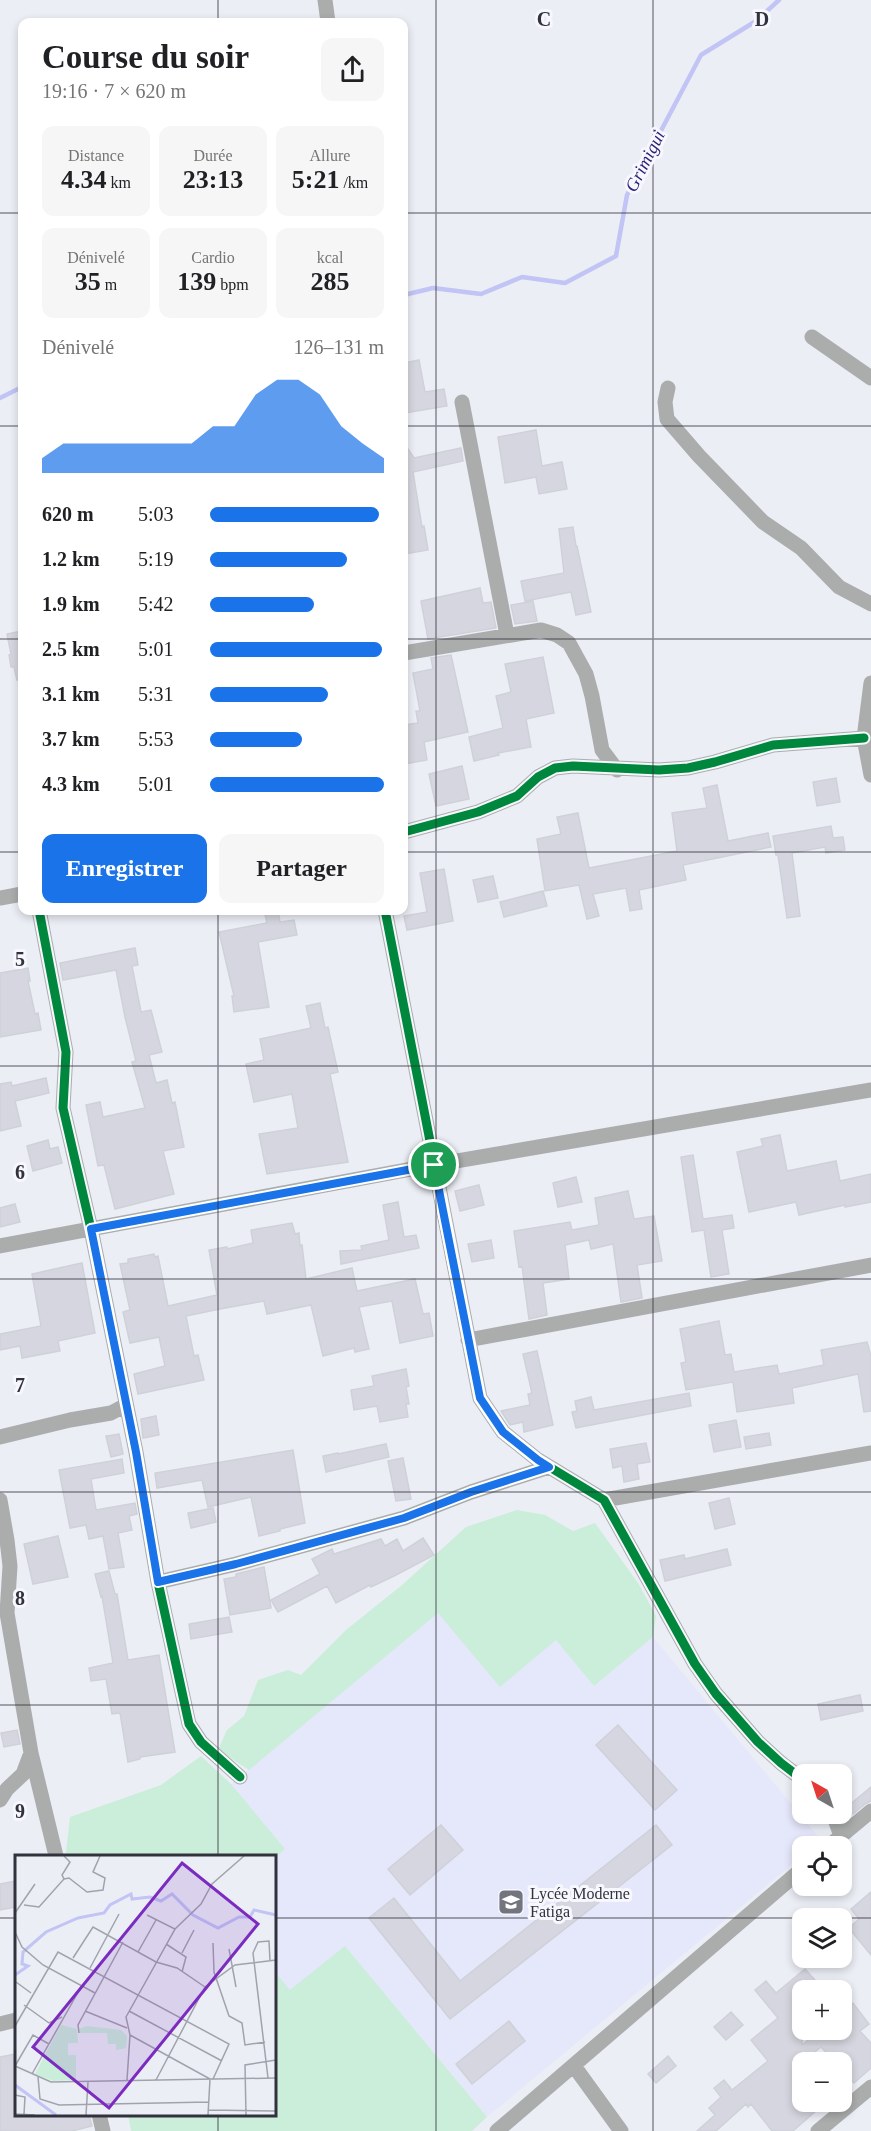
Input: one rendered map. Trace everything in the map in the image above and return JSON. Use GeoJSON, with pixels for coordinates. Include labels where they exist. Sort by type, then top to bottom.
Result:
{"type":"FeatureCollection","features":[{"type":"Feature","properties":{"kind":"street"},"geometry":{"type":"LineString","coordinates":[[325,0],[327,18]]}},
{"type":"Feature","properties":{"kind":"street"},"geometry":{"type":"LineString","coordinates":[[812,337],[871,378]]}},
{"type":"Feature","properties":{"kind":"street"},"geometry":{"type":"LineString","coordinates":[[668,388],[665,402],[667,419],[699,456],[764,522],[801,548],[839,587],[871,604]]}},
{"type":"Feature","properties":{"kind":"street"},"geometry":{"type":"LineString","coordinates":[[462,402],[507,635]]}},
{"type":"Feature","properties":{"kind":"street"},"geometry":{"type":"LineString","coordinates":[[408,651],[541,630],[557,635],[569,643],[585,674],[592,696],[602,750],[617,770]]}},
{"type":"Feature","properties":{"kind":"street"},"geometry":{"type":"LineString","coordinates":[[871,683],[864,738],[871,775]]}},
{"type":"Feature","properties":{"kind":"street"},"geometry":{"type":"LineString","coordinates":[[408,831],[478,812],[517,796],[538,777],[555,768],[573,766],[617,770],[659,770],[688,768],[773,745],[864,738]]}},
{"type":"Feature","properties":{"kind":"street"},"geometry":{"type":"LineString","coordinates":[[0,898],[18,895]]}},
{"type":"Feature","properties":{"kind":"street"},"geometry":{"type":"LineString","coordinates":[[40,915],[66,1052],[63,1108],[91,1229],[158,1582],[189,1724],[201,1742],[240,1777]]}},
{"type":"Feature","properties":{"kind":"street"},"geometry":{"type":"LineString","coordinates":[[387,915],[480,1398],[503,1432],[538,1460],[604,1500],[695,1664],[716,1694],[758,1742],[792,1771]]}},
{"type":"Feature","properties":{"kind":"street"},"geometry":{"type":"LineString","coordinates":[[0,1246],[434,1165],[871,1090]]}},
{"type":"Feature","properties":{"kind":"street"},"geometry":{"type":"LineString","coordinates":[[468,1340],[871,1265]]}},
{"type":"Feature","properties":{"kind":"street"},"geometry":{"type":"LineString","coordinates":[[0,1437],[70,1420],[111,1413],[126,1405]]}},
{"type":"Feature","properties":{"kind":"street"},"geometry":{"type":"LineString","coordinates":[[604,1500],[871,1453]]}},
{"type":"Feature","properties":{"kind":"street"},"geometry":{"type":"LineString","coordinates":[[158,1582],[236,1564],[404,1518],[471,1492],[549,1467]]}},
{"type":"Feature","properties":{"kind":"street"},"geometry":{"type":"LineString","coordinates":[[0,1500],[8,1540],[10,1566],[7,1613],[31,1753],[56,1855]]}},
{"type":"Feature","properties":{"kind":"street"},"geometry":{"type":"LineString","coordinates":[[0,1800],[7,1789],[23,1774],[31,1753]]}},
{"type":"Feature","properties":{"kind":"street"},"geometry":{"type":"LineString","coordinates":[[841,1836],[871,1811]]}},
{"type":"Feature","properties":{"kind":"street"},"geometry":{"type":"LineString","coordinates":[[497,2131],[792,1878]]}},
{"type":"Feature","properties":{"kind":"street"},"geometry":{"type":"LineString","coordinates":[[0,2024],[15,2020]]}},
{"type":"Feature","properties":{"kind":"street"},"geometry":{"type":"LineString","coordinates":[[574,2066],[621,2131]]}},
{"type":"Feature","properties":{"kind":"street"},"geometry":{"type":"LineString","coordinates":[[818,2131],[871,2087]]}},
{"type":"Feature","properties":{"kind":"street"},"geometry":{"type":"LineString","coordinates":[[99,2116],[102,2131]]}},
{"type":"Feature","properties":{"kind":"shaded area","name":"Lycée Moderne Fatiga"},"geometry":{"type":"Polygon","coordinates":[[[438,1613],[557,1640],[594,1686],[653,1637],[792,1805],[792,1824],[808,1824],[818,1836],[792,1836],[792,1864],[487,2117],[345,1946],[290,1991],[276,1973],[276,1857],[285,1849],[231,1784],[438,1613]]]}},
{"type":"Feature","properties":{"kind":"green space"},"geometry":{"type":"Polygon","coordinates":[[[517,1510],[545,1515],[573,1531],[595,1523],[638,1583],[656,1616],[653,1637],[594,1686],[556,1640],[500,1687],[438,1613],[249,1770],[218,1750],[227,1730],[244,1716],[258,1680],[288,1670],[301,1675],[346,1630],[402,1585],[466,1527],[517,1510]]]}},
{"type":"Feature","properties":{"kind":"green space"},"geometry":{"type":"Polygon","coordinates":[[[201,1756],[231,1784],[285,1849],[276,1857],[276,1855],[67,1855],[70,1817],[161,1785],[201,1756]]]}},
{"type":"Feature","properties":{"kind":"green space"},"geometry":{"type":"Polygon","coordinates":[[[345,1946],[487,2117],[472,2131],[131,2131],[128,2116],[276,2116],[276,1973],[290,1990],[345,1946]]]}},
{"type":"Feature","properties":{"kind":"building"},"geometry":{"type":"Polygon","coordinates":[[[419,360],[425,392],[444,389],[447,406],[408,412],[408,362],[419,360]]]}},
{"type":"Feature","properties":{"kind":"building"},"geometry":{"type":"Polygon","coordinates":[[[536,430],[542,466],[562,462],[567,489],[539,494],[536,477],[505,483],[498,437],[536,430]]]}},
{"type":"Feature","properties":{"kind":"building"},"geometry":{"type":"Polygon","coordinates":[[[461,448],[463,461],[413,472],[428,550],[408,553],[408,449],[414,458],[461,448]]]}},
{"type":"Feature","properties":{"kind":"building"},"geometry":{"type":"Polygon","coordinates":[[[573,527],[591,612],[576,615],[571,592],[525,601],[521,581],[564,573],[559,529],[573,527]]]}},
{"type":"Feature","properties":{"kind":"building"},"geometry":{"type":"Polygon","coordinates":[[[480,588],[483,603],[491,602],[496,628],[428,639],[421,601],[480,588]]]}},
{"type":"Feature","properties":{"kind":"building"},"geometry":{"type":"Polygon","coordinates":[[[533,601],[537,621],[515,624],[511,605],[533,601]]]}},
{"type":"Feature","properties":{"kind":"building"},"geometry":{"type":"Polygon","coordinates":[[[18,632],[18,680],[14,667],[11,667],[7,634],[18,632]]]}},
{"type":"Feature","properties":{"kind":"building"},"geometry":{"type":"Polygon","coordinates":[[[451,655],[468,732],[424,742],[427,760],[408,763],[408,724],[418,723],[416,711],[420,711],[413,673],[433,669],[431,658],[451,655]]]}},
{"type":"Feature","properties":{"kind":"building"},"geometry":{"type":"Polygon","coordinates":[[[543,657],[554,713],[526,719],[531,747],[498,753],[499,755],[474,761],[469,737],[503,728],[496,696],[511,692],[505,664],[543,657]]]}},
{"type":"Feature","properties":{"kind":"building"},"geometry":{"type":"Polygon","coordinates":[[[462,766],[469,799],[436,806],[429,774],[462,766]]]}},
{"type":"Feature","properties":{"kind":"building"},"geometry":{"type":"Polygon","coordinates":[[[836,778],[840,802],[817,806],[813,782],[836,778]]]}},
{"type":"Feature","properties":{"kind":"building"},"geometry":{"type":"Polygon","coordinates":[[[717,785],[728,841],[768,833],[771,847],[683,865],[686,880],[639,890],[642,909],[630,911],[626,888],[593,894],[599,916],[587,919],[579,885],[545,891],[537,839],[561,834],[557,817],[578,813],[589,868],[677,851],[672,813],[707,808],[703,788],[717,785]]]}},
{"type":"Feature","properties":{"kind":"building"},"geometry":{"type":"Polygon","coordinates":[[[831,826],[833,838],[843,837],[845,850],[826,853],[825,847],[792,853],[800,916],[787,918],[773,836],[831,826]]]}},
{"type":"Feature","properties":{"kind":"building"},"geometry":{"type":"Polygon","coordinates":[[[444,869],[453,921],[407,930],[404,916],[427,912],[420,873],[444,869]]]}},
{"type":"Feature","properties":{"kind":"building"},"geometry":{"type":"Polygon","coordinates":[[[493,876],[498,898],[478,902],[473,880],[493,876]]]}},
{"type":"Feature","properties":{"kind":"building"},"geometry":{"type":"Polygon","coordinates":[[[543,891],[547,906],[504,917],[500,902],[543,891]]]}},
{"type":"Feature","properties":{"kind":"building"},"geometry":{"type":"Polygon","coordinates":[[[265,915],[279,915],[280,922],[294,920],[297,935],[258,942],[269,1007],[234,1012],[232,996],[234,996],[219,932],[267,923],[265,915]]]}},
{"type":"Feature","properties":{"kind":"building"},"geometry":{"type":"Polygon","coordinates":[[[135,948],[138,965],[132,966],[141,1012],[151,1010],[162,1052],[149,1055],[156,1083],[167,1080],[172,1103],[175,1102],[184,1147],[163,1151],[174,1194],[115,1209],[104,1165],[98,1166],[86,1105],[100,1102],[103,1117],[145,1108],[132,1062],[136,1061],[116,970],[63,980],[60,963],[135,948]]]}},
{"type":"Feature","properties":{"kind":"building"},"geometry":{"type":"Polygon","coordinates":[[[28,968],[30,981],[28,981],[41,1030],[0,1037],[0,973],[28,968]]]}},
{"type":"Feature","properties":{"kind":"building"},"geometry":{"type":"Polygon","coordinates":[[[320,1003],[338,1072],[330,1074],[348,1162],[267,1174],[259,1134],[298,1128],[292,1094],[254,1102],[246,1064],[264,1060],[260,1039],[311,1028],[306,1006],[320,1003]]]}},
{"type":"Feature","properties":{"kind":"building"},"geometry":{"type":"Polygon","coordinates":[[[46,1078],[49,1093],[15,1101],[21,1126],[0,1131],[0,1084],[11,1082],[12,1086],[46,1078]]]}},
{"type":"Feature","properties":{"kind":"building"},"geometry":{"type":"Polygon","coordinates":[[[780,1135],[787,1171],[836,1161],[840,1181],[871,1174],[871,1202],[799,1215],[796,1202],[749,1212],[737,1152],[763,1146],[761,1139],[780,1135]]]}},
{"type":"Feature","properties":{"kind":"building"},"geometry":{"type":"Polygon","coordinates":[[[48,1140],[50,1149],[58,1147],[62,1163],[33,1171],[27,1146],[48,1140]]]}},
{"type":"Feature","properties":{"kind":"building"},"geometry":{"type":"Polygon","coordinates":[[[693,1155],[703,1219],[732,1215],[734,1228],[722,1230],[729,1274],[711,1277],[704,1230],[692,1232],[681,1157],[693,1155]]]}},
{"type":"Feature","properties":{"kind":"building"},"geometry":{"type":"Polygon","coordinates":[[[576,1177],[582,1202],[558,1207],[553,1183],[576,1177]]]}},
{"type":"Feature","properties":{"kind":"building"},"geometry":{"type":"Polygon","coordinates":[[[479,1185],[484,1205],[460,1211],[455,1191],[479,1185]]]}},
{"type":"Feature","properties":{"kind":"building"},"geometry":{"type":"Polygon","coordinates":[[[628,1191],[634,1219],[654,1216],[662,1261],[637,1265],[642,1298],[621,1302],[613,1244],[591,1249],[589,1240],[565,1245],[569,1279],[543,1283],[547,1315],[529,1319],[522,1266],[519,1267],[514,1231],[570,1222],[572,1230],[599,1225],[595,1198],[628,1191]]]}},
{"type":"Feature","properties":{"kind":"building"},"geometry":{"type":"Polygon","coordinates":[[[398,1202],[404,1237],[416,1235],[419,1248],[341,1264],[340,1251],[362,1250],[361,1246],[389,1240],[383,1205],[398,1202]]]}},
{"type":"Feature","properties":{"kind":"building"},"geometry":{"type":"Polygon","coordinates":[[[15,1204],[20,1222],[0,1227],[0,1208],[15,1204]]]}},
{"type":"Feature","properties":{"kind":"building"},"geometry":{"type":"Polygon","coordinates":[[[292,1223],[295,1234],[299,1233],[300,1246],[302,1245],[306,1279],[352,1268],[357,1291],[415,1279],[423,1314],[429,1313],[433,1336],[400,1343],[392,1301],[359,1307],[369,1349],[355,1352],[354,1348],[323,1356],[311,1305],[267,1314],[264,1301],[220,1309],[186,1316],[194,1356],[198,1355],[204,1380],[138,1394],[134,1374],[165,1366],[159,1337],[130,1343],[123,1312],[130,1310],[120,1264],[128,1263],[128,1259],[154,1254],[155,1257],[158,1256],[168,1306],[217,1295],[209,1250],[227,1247],[227,1249],[253,1243],[251,1230],[292,1223]]]}},
{"type":"Feature","properties":{"kind":"building"},"geometry":{"type":"Polygon","coordinates":[[[491,1240],[494,1258],[472,1262],[468,1244],[491,1240]]]}},
{"type":"Feature","properties":{"kind":"building"},"geometry":{"type":"Polygon","coordinates":[[[82,1263],[95,1333],[58,1341],[60,1351],[22,1358],[20,1346],[0,1350],[0,1334],[41,1326],[32,1274],[82,1263]]]}},
{"type":"Feature","properties":{"kind":"building"},"geometry":{"type":"Polygon","coordinates":[[[719,1321],[725,1355],[731,1354],[734,1372],[777,1365],[779,1374],[824,1365],[821,1350],[867,1342],[871,1356],[871,1411],[864,1412],[858,1374],[792,1388],[794,1403],[737,1412],[733,1382],[686,1390],[681,1363],[686,1362],[680,1329],[719,1321]]]}},
{"type":"Feature","properties":{"kind":"building"},"geometry":{"type":"Polygon","coordinates":[[[537,1351],[553,1425],[524,1432],[523,1422],[510,1425],[501,1411],[530,1405],[528,1394],[532,1393],[523,1354],[537,1351]]]}},
{"type":"Feature","properties":{"kind":"building"},"geometry":{"type":"Polygon","coordinates":[[[406,1369],[409,1386],[406,1387],[409,1404],[406,1404],[408,1417],[380,1422],[377,1406],[354,1410],[351,1390],[374,1386],[372,1376],[406,1369]]]}},
{"type":"Feature","properties":{"kind":"building"},"geometry":{"type":"Polygon","coordinates":[[[689,1393],[691,1406],[576,1428],[572,1412],[577,1411],[575,1401],[591,1397],[594,1410],[689,1393]]]}},
{"type":"Feature","properties":{"kind":"building"},"geometry":{"type":"Polygon","coordinates":[[[156,1416],[159,1435],[143,1438],[141,1419],[156,1416]]]}},
{"type":"Feature","properties":{"kind":"building"},"geometry":{"type":"Polygon","coordinates":[[[736,1420],[741,1447],[714,1452],[709,1425],[736,1420]]]}},
{"type":"Feature","properties":{"kind":"building"},"geometry":{"type":"Polygon","coordinates":[[[769,1433],[771,1445],[746,1449],[744,1437],[769,1433]]]}},
{"type":"Feature","properties":{"kind":"building"},"geometry":{"type":"Polygon","coordinates":[[[119,1434],[123,1454],[111,1457],[106,1436],[119,1434]]]}},
{"type":"Feature","properties":{"kind":"building"},"geometry":{"type":"Polygon","coordinates":[[[646,1443],[650,1462],[637,1464],[639,1479],[624,1482],[622,1466],[613,1468],[610,1449],[646,1443]]]}},
{"type":"Feature","properties":{"kind":"building"},"geometry":{"type":"Polygon","coordinates":[[[386,1444],[389,1457],[326,1472],[323,1456],[386,1444]]]}},
{"type":"Feature","properties":{"kind":"building"},"geometry":{"type":"Polygon","coordinates":[[[293,1450],[305,1523],[280,1529],[280,1531],[259,1536],[251,1497],[208,1507],[202,1480],[157,1488],[155,1473],[293,1450]]]}},
{"type":"Feature","properties":{"kind":"building"},"geometry":{"type":"Polygon","coordinates":[[[403,1458],[411,1499],[396,1501],[388,1461],[403,1458]]]}},
{"type":"Feature","properties":{"kind":"building"},"geometry":{"type":"Polygon","coordinates":[[[122,1459],[124,1473],[91,1479],[96,1510],[135,1503],[137,1514],[129,1516],[132,1530],[118,1533],[124,1567],[109,1569],[103,1536],[89,1539],[86,1525],[70,1528],[59,1470],[122,1459]]]}},
{"type":"Feature","properties":{"kind":"building"},"geometry":{"type":"Polygon","coordinates":[[[729,1498],[735,1524],[715,1529],[709,1503],[729,1498]]]}},
{"type":"Feature","properties":{"kind":"building"},"geometry":{"type":"Polygon","coordinates":[[[213,1508],[216,1522],[191,1528],[188,1513],[213,1508]]]}},
{"type":"Feature","properties":{"kind":"building"},"geometry":{"type":"Polygon","coordinates":[[[58,1536],[68,1577],[33,1584],[24,1544],[58,1536]]]}},
{"type":"Feature","properties":{"kind":"building"},"geometry":{"type":"Polygon","coordinates":[[[423,1538],[434,1555],[336,1603],[327,1586],[278,1612],[271,1600],[320,1574],[312,1559],[332,1549],[334,1554],[381,1539],[385,1546],[397,1539],[403,1551],[423,1538]]]}},
{"type":"Feature","properties":{"kind":"building"},"geometry":{"type":"Polygon","coordinates":[[[727,1549],[731,1565],[665,1581],[660,1560],[684,1555],[685,1559],[727,1549]]]}},
{"type":"Feature","properties":{"kind":"building"},"geometry":{"type":"Polygon","coordinates":[[[264,1567],[271,1608],[230,1615],[224,1579],[264,1567]]]}},
{"type":"Feature","properties":{"kind":"building"},"geometry":{"type":"Polygon","coordinates":[[[109,1571],[115,1594],[117,1594],[128,1660],[159,1655],[175,1752],[140,1757],[140,1759],[128,1762],[120,1713],[112,1714],[106,1679],[91,1681],[89,1668],[113,1663],[102,1596],[95,1574],[109,1571]]]}},
{"type":"Feature","properties":{"kind":"building"},"geometry":{"type":"Polygon","coordinates":[[[229,1617],[232,1632],[191,1639],[189,1624],[229,1617]]]}},
{"type":"Feature","properties":{"kind":"building"},"geometry":{"type":"Polygon","coordinates":[[[860,1695],[863,1711],[821,1720],[818,1704],[860,1695]]]}},
{"type":"Feature","properties":{"kind":"building"},"geometry":{"type":"Polygon","coordinates":[[[618,1725],[677,1790],[655,1810],[596,1745],[618,1725]]]}},
{"type":"Feature","properties":{"kind":"building"},"geometry":{"type":"Polygon","coordinates":[[[17,1730],[20,1744],[4,1747],[1,1733],[17,1730]]]}},
{"type":"Feature","properties":{"kind":"building"},"geometry":{"type":"Polygon","coordinates":[[[871,1787],[871,1801],[853,1814],[852,1803],[871,1787]]]}},
{"type":"Feature","properties":{"kind":"building"},"geometry":{"type":"Polygon","coordinates":[[[441,1825],[463,1850],[410,1895],[388,1869],[441,1825]]]}},
{"type":"Feature","properties":{"kind":"building"},"geometry":{"type":"Polygon","coordinates":[[[656,1825],[672,1845],[450,2019],[369,1918],[394,1898],[460,1981],[656,1825]]]}},
{"type":"Feature","properties":{"kind":"building"},"geometry":{"type":"Polygon","coordinates":[[[15,1881],[15,1907],[0,1910],[0,1884],[15,1881]]]}},
{"type":"Feature","properties":{"kind":"building"},"geometry":{"type":"Polygon","coordinates":[[[871,1892],[871,1955],[852,1932],[852,1925],[859,1919],[852,1908],[871,1892]]]}},
{"type":"Feature","properties":{"kind":"building"},"geometry":{"type":"Polygon","coordinates":[[[805,1969],[815,1980],[792,1980],[792,2040],[802,2040],[802,2045],[808,2040],[852,2040],[853,2003],[869,2024],[860,2031],[871,2043],[871,2068],[854,2083],[852,2081],[852,2052],[826,2052],[821,2047],[815,2052],[792,2052],[792,2112],[815,2112],[793,2131],[772,2131],[751,2104],[748,2107],[746,2104],[716,2131],[697,2131],[715,2115],[709,2108],[721,2097],[714,2088],[724,2080],[732,2090],[768,2061],[751,2040],[778,2018],[755,1990],[766,1981],[776,1993],[805,1969]]]}},
{"type":"Feature","properties":{"kind":"building"},"geometry":{"type":"Polygon","coordinates":[[[731,2012],[743,2025],[726,2040],[714,2027],[731,2012]]]}},
{"type":"Feature","properties":{"kind":"building"},"geometry":{"type":"Polygon","coordinates":[[[509,2021],[525,2041],[472,2084],[456,2064],[509,2021]]]}},
{"type":"Feature","properties":{"kind":"building"},"geometry":{"type":"Polygon","coordinates":[[[15,2054],[15,2116],[89,2116],[92,2126],[72,2131],[0,2131],[0,2057],[15,2054]]]}},
{"type":"Feature","properties":{"kind":"building"},"geometry":{"type":"Polygon","coordinates":[[[668,2056],[676,2066],[656,2083],[648,2074],[668,2056]]]}},
{"type":"Feature","properties":{"kind":"waterway","name":"Grimigui"},"geometry":{"type":"LineString","coordinates":[[408,294],[433,288],[481,294],[522,277],[565,283],[616,256],[627,195],[701,55],[756,21],[779,0]]}},
{"type":"Feature","properties":{"kind":"waterway","name":"Grimigui"},"geometry":{"type":"LineString","coordinates":[[0,398],[18,389]]}},
{"type":"Feature","properties":{"kind":"cycle path"},"geometry":{"type":"LineString","coordinates":[[408,831],[478,812],[517,796],[538,777],[555,768],[573,766],[659,770],[688,768],[773,745],[864,738]]}},
{"type":"Feature","properties":{"kind":"cycle path"},"geometry":{"type":"LineString","coordinates":[[40,915],[66,1052],[63,1108],[91,1229],[136,1452],[158,1582],[189,1724],[201,1742],[240,1777]]}},
{"type":"Feature","properties":{"kind":"cycle path"},"geometry":{"type":"LineString","coordinates":[[386,915],[480,1398],[503,1432],[538,1460],[604,1500],[695,1664],[716,1694],[758,1742],[792,1771]]}},
{"type":"Feature","properties":{"kind":"place","name":"Lycée Moderne Fatiga"},"geometry":{"type":"Point","coordinates":[511,1902]}},
{"type":"Feature","properties":{"kind":"route"},"geometry":{"type":"LineString","coordinates":[[434,1165],[480,1398],[503,1432],[549,1467],[471,1492],[404,1518],[236,1564],[158,1582],[136,1452],[91,1229],[434,1165]]}}]}
